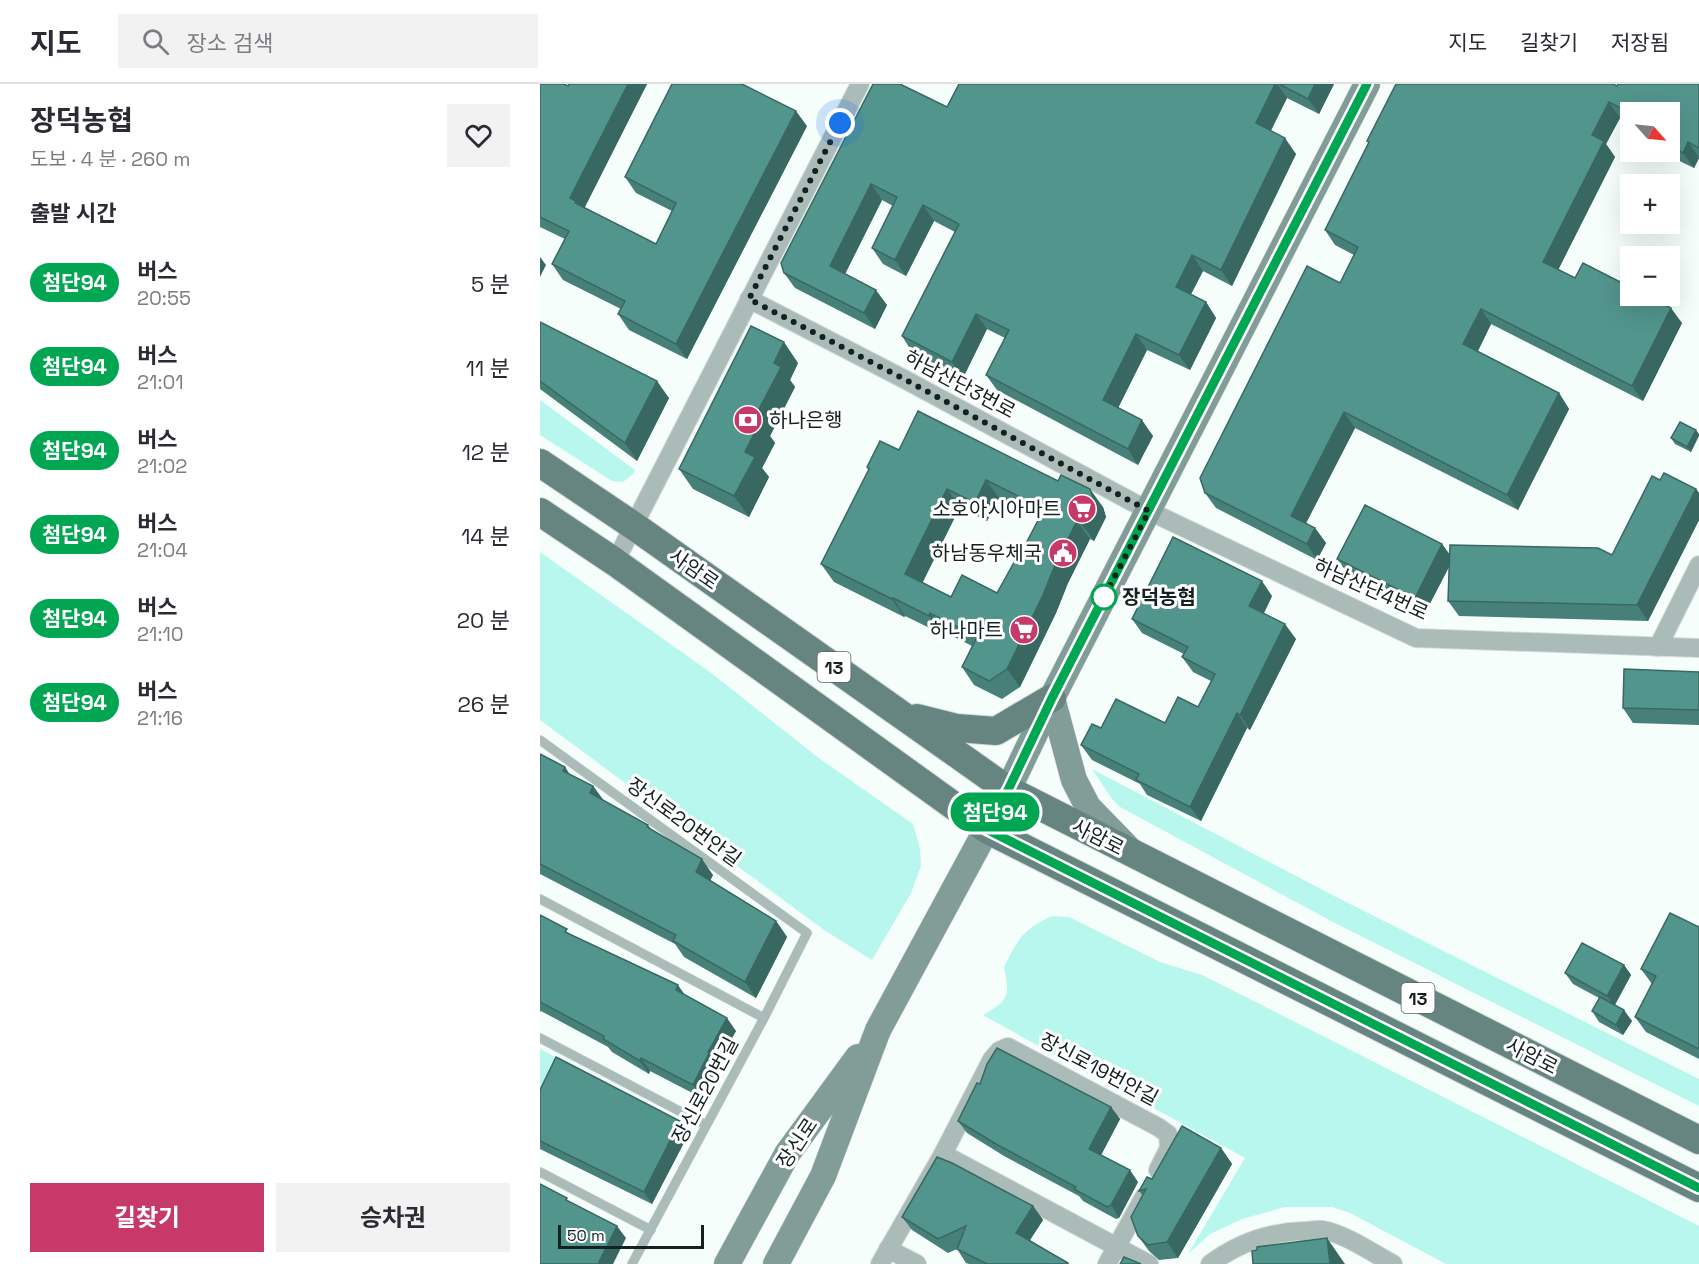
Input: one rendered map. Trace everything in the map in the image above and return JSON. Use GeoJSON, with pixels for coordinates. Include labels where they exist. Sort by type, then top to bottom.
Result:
{"type":"FeatureCollection","features":[{"type":"Feature","properties":{"kind":"main road","name":"사암로"},"geometry":{"type":"LineString","coordinates":[[540,463],[634,526],[1008,790],[1699,1140]]}},
{"type":"Feature","properties":{"kind":"main road","name":"사암로"},"geometry":{"type":"LineString","coordinates":[[540,512],[615,562],[986,829],[1699,1188]]}},
{"type":"Feature","properties":{"kind":"main road"},"geometry":{"type":"LineString","coordinates":[[902,715],[957,728],[996,731],[1052,698]]}},
{"type":"Feature","properties":{"kind":"street"},"geometry":{"type":"LineString","coordinates":[[615,562],[860,84]]}},
{"type":"Feature","properties":{"kind":"street","name":"장신로"},"geometry":{"type":"LineString","coordinates":[[776,1264],[823,1176],[878,1030],[1008,790],[1052,698],[1367,84]]}},
{"type":"Feature","properties":{"kind":"street","name":"하남산단3번로"},"geometry":{"type":"LineString","coordinates":[[749,299],[1149,511]]}},
{"type":"Feature","properties":{"kind":"street","name":"하남산단4번로"},"geometry":{"type":"LineString","coordinates":[[1149,511],[1416,638],[1699,648]]}},
{"type":"Feature","properties":{"kind":"street"},"geometry":{"type":"LineString","coordinates":[[1658,647],[1699,565]]}},
{"type":"Feature","properties":{"kind":"street"},"geometry":{"type":"LineString","coordinates":[[1052,698],[1074,780],[1088,807],[1137,857]]}},
{"type":"Feature","properties":{"kind":"street","name":"장신로"},"geometry":{"type":"LineString","coordinates":[[727,1264],[787,1154],[878,1030]]}},
{"type":"Feature","properties":{"kind":"street","name":"장신로19번안길"},"geometry":{"type":"LineString","coordinates":[[918,1264],[884,1256],[943,1154],[992,1059],[999,1051],[1008,1047],[1168,1134],[1169,1148],[1107,1264]]}},
{"type":"Feature","properties":{"kind":"street"},"geometry":{"type":"LineString","coordinates":[[943,1154],[1149,1264]]}},
{"type":"Feature","properties":{"kind":"street"},"geometry":{"type":"LineString","coordinates":[[1210,1264],[1224,1253],[1259,1238],[1288,1232],[1323,1230],[1348,1240],[1393,1264]]}},
{"type":"Feature","properties":{"kind":"lane","name":"장신로20번안길"},"geometry":{"type":"LineString","coordinates":[[540,740],[807,933]]}},
{"type":"Feature","properties":{"kind":"lane"},"geometry":{"type":"LineString","coordinates":[[540,899],[764,1018]]}},
{"type":"Feature","properties":{"kind":"lane","name":"장신로20번길"},"geometry":{"type":"LineString","coordinates":[[632,1264],[807,933]]}},
{"type":"Feature","properties":{"kind":"lane"},"geometry":{"type":"LineString","coordinates":[[540,1038],[706,1125]]}},
{"type":"Feature","properties":{"kind":"lane"},"geometry":{"type":"LineString","coordinates":[[540,1172],[651,1230]]}},
{"type":"Feature","properties":{"kind":"shaded area"},"geometry":{"type":"Polygon","coordinates":[[[540,400],[635,470],[633,474],[623,482],[612,481],[540,435],[540,400]]]}},
{"type":"Feature","properties":{"kind":"shaded area"},"geometry":{"type":"Polygon","coordinates":[[[540,552],[710,672],[820,759],[913,824],[920,849],[921,866],[911,893],[872,960],[824,930],[540,720],[540,552]]]}},
{"type":"Feature","properties":{"kind":"shaded area"},"geometry":{"type":"Polygon","coordinates":[[[1092,769],[1338,898],[1699,1079],[1699,1106],[1333,922],[1120,807],[1092,769]]]}},
{"type":"Feature","properties":{"kind":"shaded area"},"geometry":{"type":"Polygon","coordinates":[[[1052,916],[1069,917],[1160,962],[1202,975],[1699,1226],[1699,1264],[1446,1264],[1350,1213],[1332,1207],[1285,1207],[1242,1219],[1210,1234],[1188,1254],[1245,1158],[1115,1087],[1122,1069],[1104,1059],[1092,1076],[983,1015],[1003,1001],[1006,996],[1004,967],[1022,936],[1052,916]]]}},
{"type":"Feature","properties":{"kind":"shaded area"},"geometry":{"type":"Polygon","coordinates":[[[540,1049],[561,1060],[540,1099],[540,1049]]]}},
{"type":"Feature","properties":{"kind":"building"},"geometry":{"type":"Polygon","coordinates":[[[540,84],[568,86],[569,84],[628,84],[570,198],[576,201],[575,203],[656,244],[676,203],[625,177],[672,84],[742,84],[796,111],[676,344],[618,314],[625,301],[552,264],[569,231],[540,217],[540,84]]]}},
{"type":"Feature","properties":{"kind":"building"},"geometry":{"type":"Polygon","coordinates":[[[873,84],[900,84],[947,107],[959,84],[1275,84],[1256,123],[1285,138],[1221,270],[1192,255],[1176,287],[1206,302],[1179,355],[1136,334],[1103,400],[1142,420],[1128,449],[986,375],[1009,330],[976,314],[952,362],[902,336],[959,224],[923,205],[895,260],[872,248],[897,197],[871,184],[830,266],[876,290],[864,313],[784,273],[781,263],[873,84]]]}},
{"type":"Feature","properties":{"kind":"building"},"geometry":{"type":"Polygon","coordinates":[[[1279,84],[1315,84],[1308,99],[1279,84]]]}},
{"type":"Feature","properties":{"kind":"building"},"geometry":{"type":"Polygon","coordinates":[[[1396,84],[1613,84],[1617,86],[1618,84],[1699,84],[1699,148],[1688,142],[1683,153],[1680,151],[1680,102],[1620,102],[1620,108],[1609,102],[1592,135],[1604,141],[1543,262],[1575,278],[1583,263],[1620,282],[1620,306],[1667,306],[1671,308],[1632,386],[1481,309],[1463,344],[1559,393],[1507,495],[1344,412],[1291,516],[1315,528],[1307,544],[1205,493],[1200,478],[1307,266],[1340,283],[1358,247],[1325,230],[1369,142],[1367,141],[1396,84]]]}},
{"type":"Feature","properties":{"kind":"building"},"geometry":{"type":"Polygon","coordinates":[[[540,322],[657,381],[625,443],[540,381],[540,322]]]}},
{"type":"Feature","properties":{"kind":"building"},"geometry":{"type":"Polygon","coordinates":[[[751,326],[784,342],[774,363],[781,367],[754,419],[760,422],[745,452],[755,457],[734,496],[679,469],[751,326]]]}},
{"type":"Feature","properties":{"kind":"building"},"geometry":{"type":"Polygon","coordinates":[[[918,411],[1058,481],[1061,475],[1090,489],[1093,499],[1081,523],[1077,521],[1007,669],[989,681],[962,667],[977,637],[930,613],[929,616],[821,564],[869,469],[867,467],[880,441],[899,450],[918,411]],[[986,480],[975,503],[947,489],[905,574],[951,597],[962,575],[997,593],[1044,509],[986,480]]]}},
{"type":"Feature","properties":{"kind":"building"},"geometry":{"type":"Polygon","coordinates":[[[1680,422],[1696,430],[1687,447],[1671,438],[1680,422]]]}},
{"type":"Feature","properties":{"kind":"building"},"geometry":{"type":"Polygon","coordinates":[[[1664,473],[1696,489],[1637,605],[1448,601],[1450,545],[1598,548],[1612,555],[1652,476],[1660,480],[1664,473]]]}},
{"type":"Feature","properties":{"kind":"building"},"geometry":{"type":"Polygon","coordinates":[[[1365,505],[1442,544],[1415,598],[1337,559],[1365,505]]]}},
{"type":"Feature","properties":{"kind":"building"},"geometry":{"type":"Polygon","coordinates":[[[1173,537],[1262,581],[1249,606],[1285,624],[1240,715],[1237,713],[1190,807],[1136,780],[1139,774],[1081,745],[1092,724],[1101,728],[1116,699],[1165,723],[1178,697],[1198,707],[1215,674],[1182,657],[1188,647],[1132,619],[1173,537]]]}},
{"type":"Feature","properties":{"kind":"building"},"geometry":{"type":"Polygon","coordinates":[[[1624,669],[1699,672],[1699,710],[1623,708],[1624,669]]]}},
{"type":"Feature","properties":{"kind":"building"},"geometry":{"type":"Polygon","coordinates":[[[540,754],[565,767],[563,771],[593,786],[590,793],[648,825],[647,827],[702,859],[696,872],[776,921],[745,982],[673,941],[676,935],[540,864],[540,754]]]}},
{"type":"Feature","properties":{"kind":"building"},"geometry":{"type":"Polygon","coordinates":[[[1670,913],[1699,927],[1699,1049],[1635,1017],[1656,976],[1641,969],[1670,913]]]}},
{"type":"Feature","properties":{"kind":"building"},"geometry":{"type":"Polygon","coordinates":[[[540,915],[567,929],[565,932],[678,985],[676,990],[727,1018],[693,1085],[641,1058],[640,1061],[603,1039],[604,1036],[540,1002],[540,915]]]}},
{"type":"Feature","properties":{"kind":"building"},"geometry":{"type":"Polygon","coordinates":[[[1582,943],[1624,965],[1607,996],[1565,973],[1582,943]]]}},
{"type":"Feature","properties":{"kind":"building"},"geometry":{"type":"Polygon","coordinates":[[[1600,997],[1624,1010],[1616,1025],[1592,1011],[1600,997]]]}},
{"type":"Feature","properties":{"kind":"building"},"geometry":{"type":"Polygon","coordinates":[[[997,1048],[1111,1107],[1089,1149],[1130,1170],[1111,1205],[1107,1207],[1074,1189],[1076,1187],[958,1121],[977,1083],[980,1084],[987,1064],[997,1048]]]}},
{"type":"Feature","properties":{"kind":"building"},"geometry":{"type":"Polygon","coordinates":[[[556,1057],[680,1121],[644,1192],[540,1141],[540,1090],[556,1057]]]}},
{"type":"Feature","properties":{"kind":"building"},"geometry":{"type":"Polygon","coordinates":[[[1182,1126],[1221,1148],[1167,1242],[1148,1245],[1138,1236],[1131,1217],[1146,1189],[1139,1191],[1147,1177],[1152,1179],[1182,1126]]]}},
{"type":"Feature","properties":{"kind":"building"},"geometry":{"type":"Polygon","coordinates":[[[937,1157],[1033,1206],[1016,1233],[1068,1264],[987,1264],[957,1249],[966,1226],[938,1239],[902,1217],[937,1157]]]}},
{"type":"Feature","properties":{"kind":"building"},"geometry":{"type":"Polygon","coordinates":[[[540,1184],[617,1226],[598,1264],[540,1264],[540,1184]]]}},
{"type":"Feature","properties":{"kind":"building"},"geometry":{"type":"Polygon","coordinates":[[[1327,1238],[1330,1264],[1253,1264],[1252,1251],[1257,1250],[1257,1247],[1327,1238]]]}},
{"type":"Feature","properties":{"kind":"building"},"geometry":{"type":"Polygon","coordinates":[[[1124,1257],[1141,1264],[1120,1264],[1124,1257]]]}},
{"type":"Feature","properties":{"kind":"bus line","name":"첨단94"},"geometry":{"type":"LineString","coordinates":[[1367,84],[1052,698],[1008,790],[986,829],[1699,1188]]}},
{"type":"Feature","properties":{"kind":"place","name":"하나은행"},"geometry":{"type":"Point","coordinates":[748,420]}},
{"type":"Feature","properties":{"kind":"place","name":"소호아시아마트"},"geometry":{"type":"Point","coordinates":[1082,509]}},
{"type":"Feature","properties":{"kind":"place","name":"하남동우체국"},"geometry":{"type":"Point","coordinates":[1063,553]}},
{"type":"Feature","properties":{"kind":"place","name":"장덕농협"},"geometry":{"type":"Point","coordinates":[1104,597]}},
{"type":"Feature","properties":{"kind":"place","name":"하나마트"},"geometry":{"type":"Point","coordinates":[1024,630]}},
{"type":"Feature","properties":{"kind":"route"},"geometry":{"type":"LineString","coordinates":[[840,123],[749,299],[904,379],[1149,511],[1104,597]]}}]}
